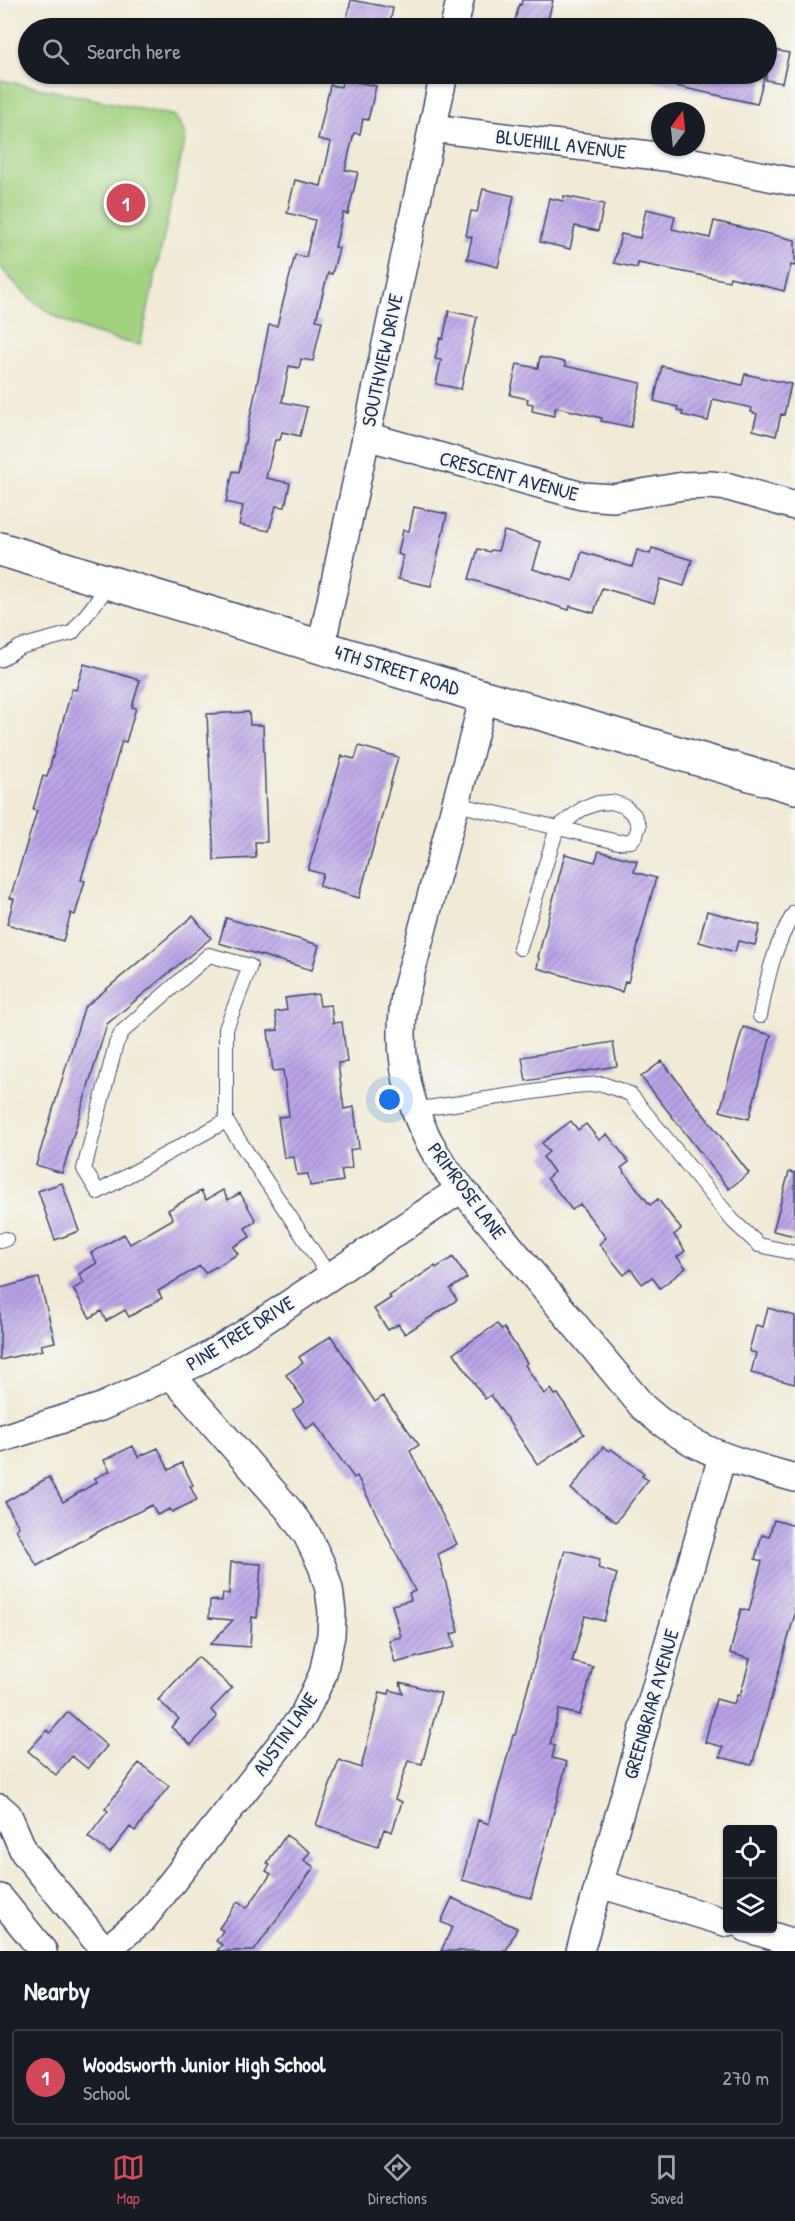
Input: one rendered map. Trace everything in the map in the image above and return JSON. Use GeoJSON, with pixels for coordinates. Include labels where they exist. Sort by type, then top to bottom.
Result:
{"type":"FeatureCollection","features":[{"type":"Feature","properties":{"kind":"street"},"geometry":{"type":"LineString","coordinates":[[456,18],[460,0]]}},
{"type":"Feature","properties":{"kind":"street","name":"SOUTHVIEW DRIVE"},"geometry":{"type":"LineString","coordinates":[[321,647],[442,84]]}},
{"type":"Feature","properties":{"kind":"street","name":"BLUEHILL AVENUE"},"geometry":{"type":"LineString","coordinates":[[432,128],[674,158],[795,182]]}},
{"type":"Feature","properties":{"kind":"street","name":"CRESCENT AVENUE"},"geometry":{"type":"LineString","coordinates":[[366,436],[582,496],[613,498],[683,486],[710,485],[729,487],[795,506]]}},
{"type":"Feature","properties":{"kind":"street","name":"4TH STREET ROAD"},"geometry":{"type":"LineString","coordinates":[[0,549],[484,697],[795,787]]}},
{"type":"Feature","properties":{"kind":"street","name":"PRIMROSE LANE"},"geometry":{"type":"LineString","coordinates":[[484,697],[408,980],[403,1010],[402,1049],[406,1080],[414,1110],[430,1145],[461,1188],[638,1401],[655,1418],[680,1436],[722,1457],[795,1478]]}},
{"type":"Feature","properties":{"kind":"street","name":"PINE TREE DRIVE"},"geometry":{"type":"LineString","coordinates":[[0,1439],[101,1407],[171,1375],[244,1334],[461,1188]]}},
{"type":"Feature","properties":{"kind":"street","name":"AUSTIN LANE"},"geometry":{"type":"LineString","coordinates":[[105,1951],[143,1919],[303,1716],[315,1696],[323,1674],[331,1635],[332,1611],[328,1588],[322,1566],[307,1535],[288,1509],[171,1375]]}},
{"type":"Feature","properties":{"kind":"street","name":"GREENBRIAR AVENUE"},"geometry":{"type":"LineString","coordinates":[[580,1951],[722,1457]]}},
{"type":"Feature","properties":{"kind":"street"},"geometry":{"type":"LineString","coordinates":[[0,1808],[8,1815],[24,1852],[105,1951]]}},
{"type":"Feature","properties":{"kind":"street"},"geometry":{"type":"LineString","coordinates":[[600,1884],[723,1921]]}},
{"type":"Feature","properties":{"kind":"street"},"geometry":{"type":"LineString","coordinates":[[0,1898],[44,1951]]}},
{"type":"Feature","properties":{"kind":"street"},"geometry":{"type":"LineString","coordinates":[[760,1933],[795,1943]]}},
{"type":"Feature","properties":{"kind":"lane"},"geometry":{"type":"LineString","coordinates":[[0,660],[20,647],[72,633],[111,583]]}},
{"type":"Feature","properties":{"kind":"lane"},"geometry":{"type":"LineString","coordinates":[[456,804],[556,828],[618,842],[631,841],[639,826],[634,815],[624,806],[612,802],[598,803],[582,809],[556,828],[520,948]]}},
{"type":"Feature","properties":{"kind":"lane"},"geometry":{"type":"LineString","coordinates":[[760,1016],[768,972],[784,928],[795,912]]}},
{"type":"Feature","properties":{"kind":"lane"},"geometry":{"type":"LineString","coordinates":[[226,1121],[98,1192],[84,1169],[116,1044],[122,1032],[209,955],[250,966],[226,1029],[226,1121],[330,1277]]}},
{"type":"Feature","properties":{"kind":"lane"},"geometry":{"type":"LineString","coordinates":[[414,1110],[573,1086],[603,1084],[630,1094],[733,1221],[759,1245],[795,1253]]}},
{"type":"Feature","properties":{"kind":"green space"},"geometry":{"type":"Polygon","coordinates":[[[0,80],[175,116],[186,135],[140,345],[79,328],[62,320],[30,298],[0,266],[0,80]]]}},
{"type":"Feature","properties":{"kind":"building"},"geometry":{"type":"Polygon","coordinates":[[[351,0],[393,8],[391,18],[347,18],[351,0]]]}},
{"type":"Feature","properties":{"kind":"building"},"geometry":{"type":"Polygon","coordinates":[[[522,0],[553,0],[548,18],[516,18],[519,4],[521,5],[522,0]]]}},
{"type":"Feature","properties":{"kind":"building"},"geometry":{"type":"Polygon","coordinates":[[[777,50],[789,53],[782,83],[777,82],[777,50]]]}},
{"type":"Feature","properties":{"kind":"building"},"geometry":{"type":"Polygon","coordinates":[[[342,84],[376,86],[368,120],[363,119],[360,134],[354,133],[345,170],[358,172],[348,214],[343,213],[335,247],[339,248],[332,274],[328,273],[316,320],[322,321],[313,361],[301,359],[299,368],[289,366],[282,402],[307,407],[300,436],[282,432],[280,440],[275,440],[266,478],[290,483],[285,507],[276,506],[269,531],[239,525],[243,506],[226,502],[233,471],[239,472],[269,325],[277,326],[295,255],[306,257],[315,220],[287,213],[295,180],[321,186],[331,142],[318,139],[330,85],[341,87],[342,84]]]}},
{"type":"Feature","properties":{"kind":"building"},"geometry":{"type":"Polygon","coordinates":[[[667,84],[762,84],[757,104],[667,84]]]}},
{"type":"Feature","properties":{"kind":"building"},"geometry":{"type":"Polygon","coordinates":[[[483,189],[514,196],[498,267],[467,259],[472,237],[466,236],[471,211],[477,212],[483,189]]]}},
{"type":"Feature","properties":{"kind":"building"},"geometry":{"type":"Polygon","coordinates":[[[564,196],[604,204],[598,231],[575,226],[570,249],[540,242],[549,198],[563,201],[564,196]]]}},
{"type":"Feature","properties":{"kind":"building"},"geometry":{"type":"Polygon","coordinates":[[[646,209],[675,216],[672,229],[710,238],[714,221],[795,240],[795,266],[791,265],[784,291],[730,277],[729,281],[638,263],[637,268],[614,263],[621,234],[640,238],[646,209]]]}},
{"type":"Feature","properties":{"kind":"building"},"geometry":{"type":"Polygon","coordinates":[[[449,311],[477,317],[461,389],[436,384],[441,360],[435,359],[440,338],[443,339],[449,311]]]}},
{"type":"Feature","properties":{"kind":"building"},"geometry":{"type":"Polygon","coordinates":[[[540,357],[565,362],[565,366],[641,383],[631,427],[601,421],[602,418],[556,407],[554,416],[532,411],[533,404],[527,403],[528,399],[510,395],[517,364],[538,368],[540,357]]]}},
{"type":"Feature","properties":{"kind":"building"},"geometry":{"type":"Polygon","coordinates":[[[662,366],[742,385],[745,374],[791,384],[784,415],[781,414],[776,436],[753,430],[757,414],[751,412],[752,408],[713,399],[708,421],[682,415],[683,412],[677,410],[678,407],[654,401],[662,366]]]}},
{"type":"Feature","properties":{"kind":"building"},"geometry":{"type":"Polygon","coordinates":[[[414,507],[447,514],[431,586],[398,579],[403,556],[398,554],[403,530],[409,531],[414,507]]]}},
{"type":"Feature","properties":{"kind":"building"},"geometry":{"type":"Polygon","coordinates":[[[504,531],[541,542],[533,569],[573,581],[582,552],[632,567],[637,550],[650,554],[652,548],[692,560],[684,586],[661,579],[654,603],[602,588],[594,613],[570,606],[569,610],[469,579],[478,549],[498,551],[504,531]]]}},
{"type":"Feature","properties":{"kind":"building"},"geometry":{"type":"Polygon","coordinates":[[[84,664],[140,680],[132,707],[136,708],[126,742],[122,741],[81,880],[85,881],[75,915],[71,913],[63,941],[7,924],[14,899],[10,898],[37,811],[33,810],[43,776],[47,777],[72,689],[76,690],[84,664]]]}},
{"type":"Feature","properties":{"kind":"building"},"geometry":{"type":"Polygon","coordinates":[[[249,712],[250,725],[263,725],[267,842],[255,842],[256,858],[214,860],[207,714],[249,712]]]}},
{"type":"Feature","properties":{"kind":"building"},"geometry":{"type":"Polygon","coordinates":[[[359,746],[398,757],[359,898],[319,886],[323,874],[308,870],[342,756],[355,759],[359,746]]]}},
{"type":"Feature","properties":{"kind":"building"},"geometry":{"type":"Polygon","coordinates":[[[599,851],[637,861],[634,872],[656,878],[628,982],[625,981],[622,992],[537,968],[565,854],[595,862],[599,851]]]}},
{"type":"Feature","properties":{"kind":"building"},"geometry":{"type":"Polygon","coordinates":[[[707,911],[760,925],[755,945],[738,941],[735,952],[699,942],[707,911]]]}},
{"type":"Feature","properties":{"kind":"building"},"geometry":{"type":"Polygon","coordinates":[[[193,916],[211,938],[107,1024],[62,1173],[36,1165],[84,1008],[193,916]]]}},
{"type":"Feature","properties":{"kind":"building"},"geometry":{"type":"Polygon","coordinates":[[[226,918],[319,945],[312,970],[219,943],[226,918]]]}},
{"type":"Feature","properties":{"kind":"building"},"geometry":{"type":"Polygon","coordinates":[[[318,994],[320,1006],[331,1005],[333,1023],[342,1022],[347,1062],[338,1063],[344,1109],[354,1107],[359,1148],[350,1150],[352,1168],[341,1170],[343,1181],[310,1186],[308,1174],[297,1175],[294,1157],[284,1158],[278,1117],[289,1116],[283,1070],[273,1071],[268,1031],[278,1030],[275,1012],[287,1010],[285,998],[318,994]]]}},
{"type":"Feature","properties":{"kind":"building"},"geometry":{"type":"Polygon","coordinates":[[[743,1027],[771,1035],[749,1119],[720,1111],[743,1027]]]}},
{"type":"Feature","properties":{"kind":"building"},"geometry":{"type":"Polygon","coordinates":[[[613,1042],[617,1066],[526,1081],[522,1057],[613,1042]]]}},
{"type":"Feature","properties":{"kind":"building"},"geometry":{"type":"Polygon","coordinates":[[[662,1061],[749,1173],[729,1189],[641,1077],[662,1061]]]}},
{"type":"Feature","properties":{"kind":"building"},"geometry":{"type":"Polygon","coordinates":[[[571,1121],[578,1130],[586,1124],[599,1140],[607,1134],[629,1162],[621,1168],[650,1205],[658,1199],[681,1229],[674,1235],[685,1251],[677,1257],[686,1268],[660,1288],[652,1277],[642,1284],[631,1269],[624,1275],[599,1244],[606,1238],[580,1204],[572,1210],[547,1178],[554,1172],[543,1157],[549,1152],[542,1143],[571,1121]]]}},
{"type":"Feature","properties":{"kind":"building"},"geometry":{"type":"Polygon","coordinates":[[[789,1172],[795,1173],[795,1236],[773,1231],[789,1172]]]}},
{"type":"Feature","properties":{"kind":"building"},"geometry":{"type":"Polygon","coordinates":[[[62,1183],[79,1231],[55,1240],[38,1191],[62,1183]]]}},
{"type":"Feature","properties":{"kind":"building"},"geometry":{"type":"Polygon","coordinates":[[[223,1190],[228,1200],[240,1193],[256,1221],[245,1228],[250,1237],[233,1247],[238,1254],[205,1273],[200,1266],[158,1291],[162,1298],[129,1317],[125,1310],[106,1321],[101,1311],[90,1318],[73,1289],[84,1283],[79,1274],[97,1263],[91,1253],[124,1234],[130,1244],[173,1219],[168,1210],[201,1191],[206,1200],[223,1190]]]}},
{"type":"Feature","properties":{"kind":"building"},"geometry":{"type":"Polygon","coordinates":[[[453,1257],[467,1278],[450,1289],[457,1300],[405,1334],[398,1324],[388,1330],[374,1309],[391,1298],[389,1296],[453,1257]]]}},
{"type":"Feature","properties":{"kind":"building"},"geometry":{"type":"Polygon","coordinates":[[[39,1278],[55,1342],[41,1345],[43,1350],[0,1360],[0,1288],[39,1278]]]}},
{"type":"Feature","properties":{"kind":"building"},"geometry":{"type":"Polygon","coordinates":[[[768,1308],[795,1316],[795,1384],[751,1373],[756,1353],[749,1351],[756,1325],[763,1327],[768,1308]]]}},
{"type":"Feature","properties":{"kind":"building"},"geometry":{"type":"Polygon","coordinates":[[[497,1324],[502,1330],[504,1328],[544,1394],[551,1389],[555,1395],[558,1394],[584,1434],[538,1465],[491,1395],[485,1399],[454,1353],[497,1324]]]}},
{"type":"Feature","properties":{"kind":"building"},"geometry":{"type":"Polygon","coordinates":[[[331,1336],[375,1402],[383,1396],[419,1445],[410,1451],[457,1544],[438,1554],[459,1632],[451,1634],[455,1647],[395,1663],[389,1640],[401,1637],[392,1605],[411,1600],[409,1593],[415,1591],[357,1476],[354,1478],[315,1423],[306,1429],[293,1410],[305,1402],[286,1375],[303,1363],[299,1357],[331,1336]]]}},
{"type":"Feature","properties":{"kind":"building"},"geometry":{"type":"Polygon","coordinates":[[[133,1446],[138,1457],[158,1448],[169,1470],[182,1463],[193,1485],[190,1486],[197,1500],[172,1512],[170,1509],[157,1515],[152,1505],[37,1566],[16,1529],[19,1527],[5,1502],[49,1477],[63,1502],[97,1482],[95,1478],[110,1471],[104,1460],[133,1446]]]}},
{"type":"Feature","properties":{"kind":"building"},"geometry":{"type":"Polygon","coordinates":[[[603,1447],[609,1451],[611,1449],[644,1473],[642,1476],[648,1480],[616,1522],[571,1489],[603,1447]]]}},
{"type":"Feature","properties":{"kind":"building"},"geometry":{"type":"Polygon","coordinates":[[[774,1520],[795,1526],[795,1614],[752,1765],[720,1757],[723,1747],[705,1742],[716,1699],[734,1704],[737,1695],[740,1696],[750,1659],[730,1653],[741,1609],[749,1611],[762,1561],[755,1559],[762,1535],[769,1537],[774,1520]]]}},
{"type":"Feature","properties":{"kind":"building"},"geometry":{"type":"Polygon","coordinates":[[[565,1550],[600,1559],[598,1568],[617,1574],[604,1621],[585,1616],[572,1662],[593,1667],[580,1715],[559,1710],[550,1744],[555,1746],[552,1758],[567,1762],[531,1898],[462,1880],[478,1820],[489,1824],[565,1550]]]}},
{"type":"Feature","properties":{"kind":"building"},"geometry":{"type":"Polygon","coordinates":[[[231,1562],[261,1564],[257,1618],[252,1617],[250,1647],[210,1644],[233,1620],[209,1618],[210,1600],[222,1601],[223,1593],[229,1594],[231,1562]]]}},
{"type":"Feature","properties":{"kind":"building"},"geometry":{"type":"Polygon","coordinates":[[[198,1657],[232,1688],[211,1710],[217,1717],[191,1745],[171,1727],[179,1719],[158,1700],[198,1657]]]}},
{"type":"Feature","properties":{"kind":"building"},"geometry":{"type":"Polygon","coordinates":[[[400,1682],[441,1693],[422,1764],[408,1761],[395,1799],[402,1802],[392,1832],[384,1829],[378,1846],[316,1825],[339,1760],[361,1768],[380,1692],[389,1694],[390,1690],[403,1694],[400,1682]]]}},
{"type":"Feature","properties":{"kind":"building"},"geometry":{"type":"Polygon","coordinates":[[[68,1712],[107,1746],[88,1769],[72,1756],[56,1775],[28,1751],[47,1730],[50,1733],[68,1712]]]}},
{"type":"Feature","properties":{"kind":"building"},"geometry":{"type":"Polygon","coordinates":[[[139,1763],[169,1786],[135,1831],[130,1827],[110,1853],[88,1837],[108,1811],[105,1809],[139,1763]]]}},
{"type":"Feature","properties":{"kind":"building"},"geometry":{"type":"Polygon","coordinates":[[[286,1835],[310,1852],[304,1860],[314,1867],[254,1951],[217,1951],[222,1945],[216,1941],[223,1931],[219,1928],[238,1901],[247,1908],[271,1874],[266,1871],[270,1865],[267,1863],[286,1835]]]}},
{"type":"Feature","properties":{"kind":"building"},"geometry":{"type":"Polygon","coordinates":[[[452,1898],[517,1928],[506,1951],[441,1951],[452,1927],[441,1922],[452,1898]]]}},
{"type":"Feature","properties":{"kind":"place","name":"Woodsworth Junior High School"},"geometry":{"type":"Point","coordinates":[126,203]}}]}
